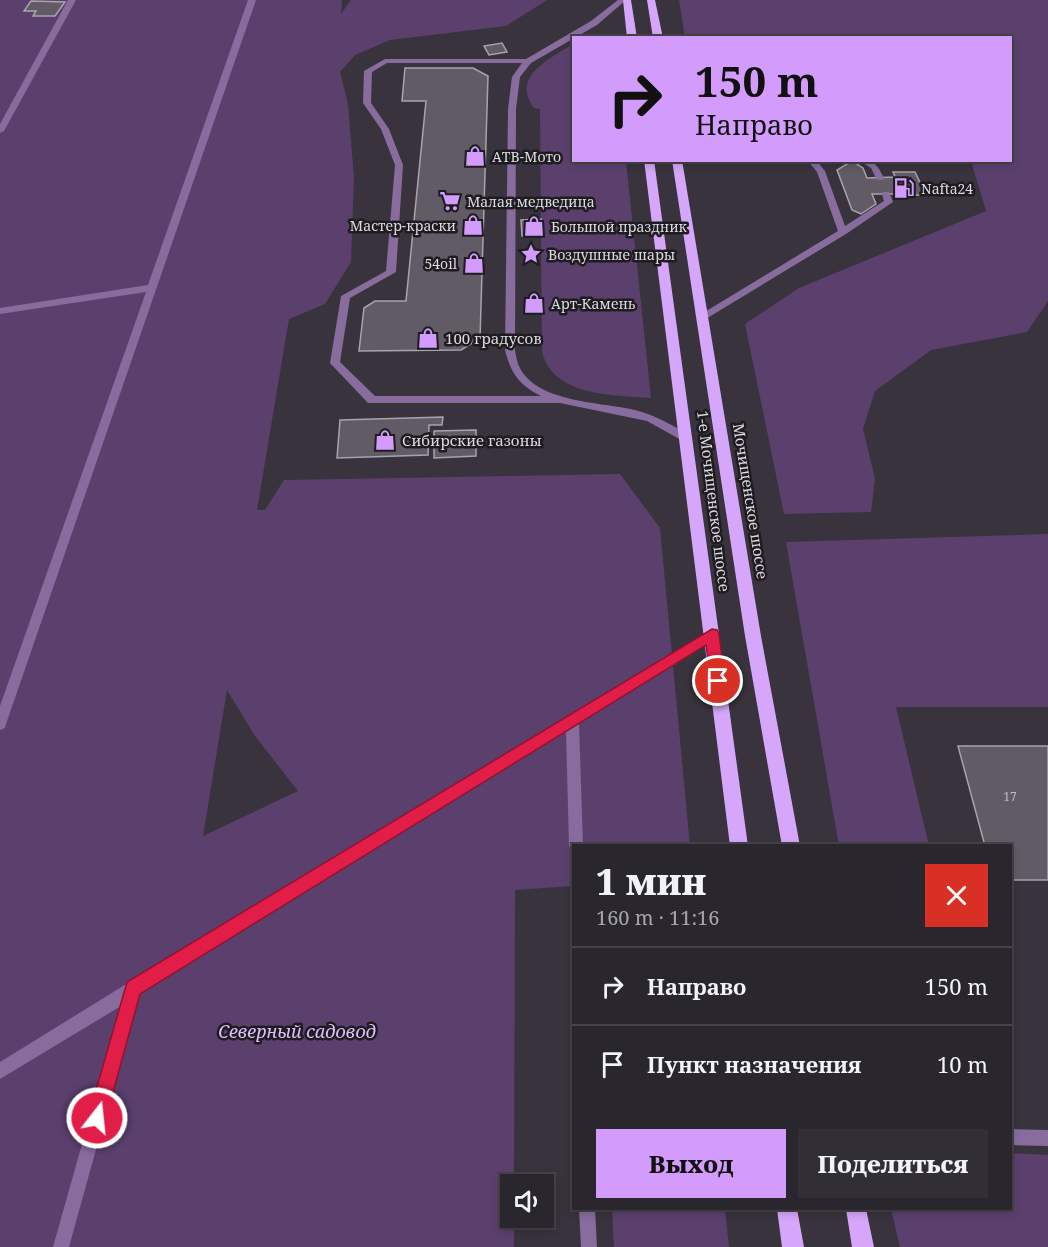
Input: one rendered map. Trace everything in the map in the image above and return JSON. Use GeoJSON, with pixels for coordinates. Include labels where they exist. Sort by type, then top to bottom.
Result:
{"type":"FeatureCollection","features":[{"type":"Feature","properties":{"kind":"main road"},"geometry":{"type":"LineString","coordinates":[[627,0],[632,36]]}},
{"type":"Feature","properties":{"kind":"main road"},"geometry":{"type":"LineString","coordinates":[[651,0],[658,36]]}},
{"type":"Feature","properties":{"kind":"main road","name":"1-е Мочищенское шоссе"},"geometry":{"type":"LineString","coordinates":[[649,162],[739,844]]}},
{"type":"Feature","properties":{"kind":"main road","name":"Мочищенское шоссе"},"geometry":{"type":"LineString","coordinates":[[677,162],[751,625],[791,844]]}},
{"type":"Feature","properties":{"kind":"main road"},"geometry":{"type":"LineString","coordinates":[[787,1210],[793,1247]]}},
{"type":"Feature","properties":{"kind":"main road"},"geometry":{"type":"LineString","coordinates":[[856,1210],[863,1247]]}},
{"type":"Feature","properties":{"kind":"street"},"geometry":{"type":"LineString","coordinates":[[0,131],[72,0]]}},
{"type":"Feature","properties":{"kind":"street"},"geometry":{"type":"LineString","coordinates":[[0,724],[252,0]]}},
{"type":"Feature","properties":{"kind":"street"},"geometry":{"type":"LineString","coordinates":[[559,400],[533,387],[517,372],[510,350],[512,109],[516,77],[528,61],[594,22],[622,0]]}},
{"type":"Feature","properties":{"kind":"street"},"geometry":{"type":"LineString","coordinates":[[528,61],[385,61],[368,71],[367,103],[385,129],[399,165],[391,272],[346,296],[335,363],[372,400],[559,400],[610,408],[651,418],[687,438]]}},
{"type":"Feature","properties":{"kind":"street"},"geometry":{"type":"LineString","coordinates":[[813,162],[821,171],[843,232]]}},
{"type":"Feature","properties":{"kind":"street"},"geometry":{"type":"LineString","coordinates":[[866,162],[874,166],[880,178]]}},
{"type":"Feature","properties":{"kind":"street"},"geometry":{"type":"LineString","coordinates":[[701,318],[889,202],[886,194]]}},
{"type":"Feature","properties":{"kind":"street"},"geometry":{"type":"LineString","coordinates":[[0,310],[152,288]]}},
{"type":"Feature","properties":{"kind":"street"},"geometry":{"type":"LineString","coordinates":[[0,1071],[712,634]]}},
{"type":"Feature","properties":{"kind":"street"},"geometry":{"type":"LineString","coordinates":[[572,720],[576,844]]}},
{"type":"Feature","properties":{"kind":"street"},"geometry":{"type":"LineString","coordinates":[[61,1247],[133,988]]}},
{"type":"Feature","properties":{"kind":"street"},"geometry":{"type":"LineString","coordinates":[[1012,1137],[1048,1138]]}},
{"type":"Feature","properties":{"kind":"street"},"geometry":{"type":"LineString","coordinates":[[587,1210],[589,1247]]}},
{"type":"Feature","properties":{"kind":"green space","name":"Северный садовод"},"geometry":{"type":"Polygon","coordinates":[[[0,0],[342,0],[341,14],[351,0],[547,0],[506,26],[390,40],[355,55],[340,72],[348,104],[354,178],[351,262],[325,304],[289,319],[257,510],[265,510],[284,480],[620,474],[660,528],[690,844],[572,844],[572,886],[515,890],[514,1174],[500,1174],[500,1228],[514,1228],[514,1247],[0,1247],[0,0]],[[227,690],[203,836],[298,791],[255,736],[227,690]]]}},
{"type":"Feature","properties":{"kind":"green space"},"geometry":{"type":"Polygon","coordinates":[[[679,0],[1048,0],[1048,301],[1027,332],[931,350],[875,391],[863,429],[875,479],[871,512],[784,514],[745,324],[799,288],[986,211],[971,162],[1012,162],[1012,36],[685,36],[679,0]]]}},
{"type":"Feature","properties":{"kind":"green space"},"geometry":{"type":"Polygon","coordinates":[[[572,45],[572,162],[626,162],[651,398],[603,394],[571,385],[558,377],[548,366],[542,351],[540,109],[534,108],[528,97],[527,86],[536,69],[572,45]]]}},
{"type":"Feature","properties":{"kind":"green space"},"geometry":{"type":"Polygon","coordinates":[[[1048,534],[1048,707],[896,707],[929,844],[839,844],[786,542],[1048,534]]]}},
{"type":"Feature","properties":{"kind":"green space"},"geometry":{"type":"Polygon","coordinates":[[[1012,1153],[1048,1155],[1048,1247],[900,1247],[891,1210],[1012,1210],[1012,1153]]]}},
{"type":"Feature","properties":{"kind":"green space"},"geometry":{"type":"Polygon","coordinates":[[[612,1210],[725,1210],[729,1247],[614,1247],[612,1210]]]}},
{"type":"Feature","properties":{"kind":"building"},"geometry":{"type":"Polygon","coordinates":[[[31,1],[65,2],[55,16],[33,16],[36,11],[24,11],[31,1]]]}},
{"type":"Feature","properties":{"kind":"building"},"geometry":{"type":"Polygon","coordinates":[[[502,43],[507,52],[489,55],[484,46],[502,43]]]}},
{"type":"Feature","properties":{"kind":"building","name":"Малая медведица"},"geometry":{"type":"Polygon","coordinates":[[[405,68],[473,68],[488,76],[480,338],[461,350],[359,351],[364,308],[375,301],[406,301],[426,101],[402,101],[405,68]]]}},
{"type":"Feature","properties":{"kind":"building"},"geometry":{"type":"Polygon","coordinates":[[[854,162],[863,168],[867,178],[895,177],[902,194],[872,194],[876,204],[861,214],[852,210],[837,170],[854,162]]]}},
{"type":"Feature","properties":{"kind":"building"},"geometry":{"type":"Polygon","coordinates":[[[893,172],[915,172],[926,195],[903,195],[893,172]]]}},
{"type":"Feature","properties":{"kind":"building"},"geometry":{"type":"Polygon","coordinates":[[[541,219],[542,235],[522,236],[521,220],[541,219]]]}},
{"type":"Feature","properties":{"kind":"building"},"geometry":{"type":"Polygon","coordinates":[[[543,298],[544,313],[526,313],[525,299],[543,298]]]}},
{"type":"Feature","properties":{"kind":"building"},"geometry":{"type":"Polygon","coordinates":[[[443,417],[442,425],[429,425],[428,455],[337,458],[340,420],[443,417]]]}},
{"type":"Feature","properties":{"kind":"building"},"geometry":{"type":"Polygon","coordinates":[[[476,430],[476,456],[434,458],[434,431],[476,430]]]}},
{"type":"Feature","properties":{"kind":"building"},"geometry":{"type":"Polygon","coordinates":[[[958,746],[1048,746],[1048,880],[1012,880],[1012,844],[984,844],[958,746]]]}},
{"type":"Feature","properties":{"kind":"place","name":"АТВ-Мото"},"geometry":{"type":"Point","coordinates":[475,156]}},
{"type":"Feature","properties":{"kind":"place","name":"Nafta24"},"geometry":{"type":"Point","coordinates":[904,188]}},
{"type":"Feature","properties":{"kind":"place","name":"Малая медведица"},"geometry":{"type":"Point","coordinates":[450,201]}},
{"type":"Feature","properties":{"kind":"place","name":"Мастер-краски"},"geometry":{"type":"Point","coordinates":[473,225]}},
{"type":"Feature","properties":{"kind":"place","name":"Большой праздник"},"geometry":{"type":"Point","coordinates":[534,226]}},
{"type":"Feature","properties":{"kind":"place","name":"Воздушные шары"},"geometry":{"type":"Point","coordinates":[531,254]}},
{"type":"Feature","properties":{"kind":"place","name":"54oil"},"geometry":{"type":"Point","coordinates":[474,263]}},
{"type":"Feature","properties":{"kind":"place","name":"Арт-Камень"},"geometry":{"type":"Point","coordinates":[534,303]}},
{"type":"Feature","properties":{"kind":"place","name":"100 градусов"},"geometry":{"type":"Point","coordinates":[428,338]}},
{"type":"Feature","properties":{"kind":"place","name":"Сибирские газоны"},"geometry":{"type":"Point","coordinates":[385,440]}},
{"type":"Feature","properties":{"kind":"route"},"geometry":{"type":"LineString","coordinates":[[97,1118],[133,988],[712,634],[718,681]]}}]}
